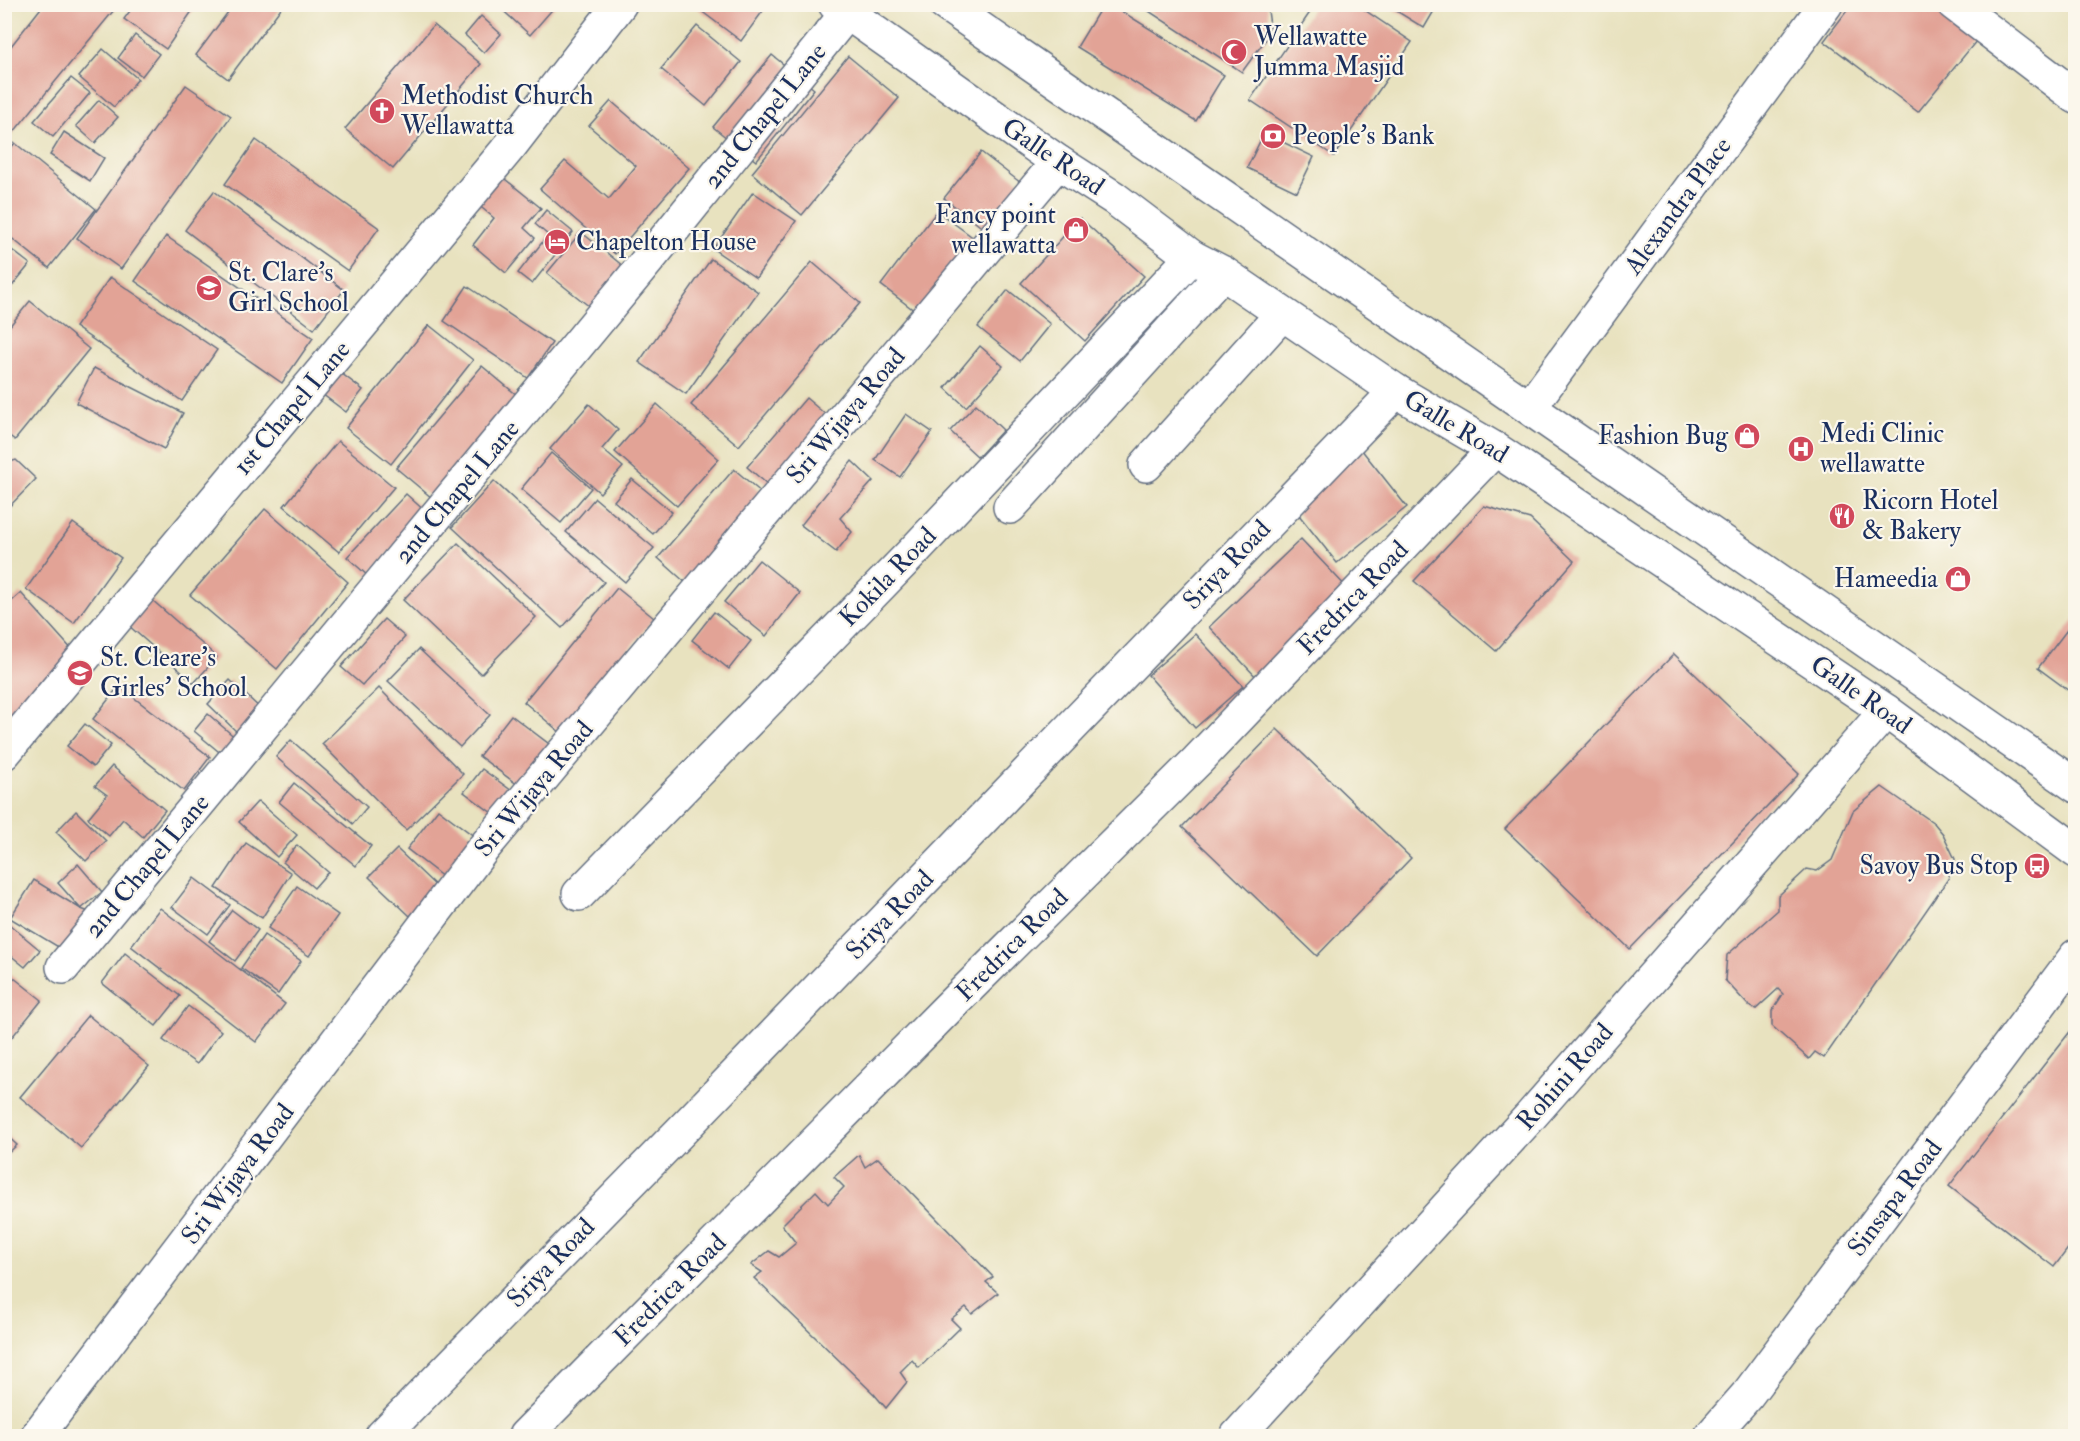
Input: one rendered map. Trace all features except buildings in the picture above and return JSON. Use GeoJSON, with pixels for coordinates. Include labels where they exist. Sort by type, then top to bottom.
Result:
{"type":"FeatureCollection","features":[{"type":"Feature","properties":{"kind":"main road","name":"1st Chapel Lane"},"geometry":{"type":"LineString","coordinates":[[4,753],[511,145],[620,4]]}},
{"type":"Feature","properties":{"kind":"main road","name":"Galle Road"},"geometry":{"type":"LineString","coordinates":[[945,4],[2076,786]]}},
{"type":"Feature","properties":{"kind":"main road","name":"Alexandra Place"},"geometry":{"type":"LineString","coordinates":[[1530,407],[1826,4]]}},
{"type":"Feature","properties":{"kind":"main road"},"geometry":{"type":"LineString","coordinates":[[1954,4],[2076,97]]}},
{"type":"Feature","properties":{"kind":"main road","name":"Galle Road"},"geometry":{"type":"LineString","coordinates":[[841,9],[1058,162],[1114,198],[1192,257],[1223,273],[1396,391],[1495,449],[1886,711],[2076,851]]}},
{"type":"Feature","properties":{"kind":"main road","name":"2nd Chapel Lane"},"geometry":{"type":"LineString","coordinates":[[63,968],[668,237],[841,9]]}},
{"type":"Feature","properties":{"kind":"main road","name":"Sri Wijaya Road"},"geometry":{"type":"LineString","coordinates":[[37,1437],[482,850],[1058,162]]}},
{"type":"Feature","properties":{"kind":"main road","name":"Kokila Road"},"geometry":{"type":"LineString","coordinates":[[579,894],[911,554],[1192,257]]}},
{"type":"Feature","properties":{"kind":"main road"},"geometry":{"type":"LineString","coordinates":[[1010,507],[1223,273]]}},
{"type":"Feature","properties":{"kind":"main road"},"geometry":{"type":"LineString","coordinates":[[1146,465],[1282,314]]}},
{"type":"Feature","properties":{"kind":"main road","name":"Sriya Road"},"geometry":{"type":"LineString","coordinates":[[382,1437],[1396,391]]}},
{"type":"Feature","properties":{"kind":"main road","name":"Fredrica Road"},"geometry":{"type":"LineString","coordinates":[[525,1437],[946,1010],[1197,761],[1495,449]]}},
{"type":"Feature","properties":{"kind":"main road"},"geometry":{"type":"LineString","coordinates":[[1742,614],[1767,572]]}},
{"type":"Feature","properties":{"kind":"main road","name":"Rohini Road"},"geometry":{"type":"LineString","coordinates":[[1237,1437],[1528,1119],[1886,711]]}},
{"type":"Feature","properties":{"kind":"main road","name":"Sinsapa Road"},"geometry":{"type":"LineString","coordinates":[[1711,1437],[1748,1394],[2076,956]]}},
{"type":"Feature","properties":{"kind":"place","name":"Wellawatte Jumma Masjid"},"geometry":{"type":"Point","coordinates":[1234,52]}},
{"type":"Feature","properties":{"kind":"place","name":"Methodist Church Wellawatta"},"geometry":{"type":"Point","coordinates":[382,111]}},
{"type":"Feature","properties":{"kind":"place","name":"People's Bank"},"geometry":{"type":"Point","coordinates":[1273,136]}},
{"type":"Feature","properties":{"kind":"place","name":"Fancy point wellawatta"},"geometry":{"type":"Point","coordinates":[1076,230]}},
{"type":"Feature","properties":{"kind":"place","name":"Chapelton House"},"geometry":{"type":"Point","coordinates":[557,242]}},
{"type":"Feature","properties":{"kind":"place","name":"St. Clare's Girl School"},"geometry":{"type":"Point","coordinates":[209,288]}},
{"type":"Feature","properties":{"kind":"place","name":"Fashion Bug"},"geometry":{"type":"Point","coordinates":[1747,436]}},
{"type":"Feature","properties":{"kind":"place","name":"Medi Clinic wellawatte"},"geometry":{"type":"Point","coordinates":[1801,449]}},
{"type":"Feature","properties":{"kind":"place","name":"Ricorn Hotel & Bakery"},"geometry":{"type":"Point","coordinates":[1842,516]}},
{"type":"Feature","properties":{"kind":"place","name":"Hameedia"},"geometry":{"type":"Point","coordinates":[1958,579]}},
{"type":"Feature","properties":{"kind":"place","name":"St. Cleare's Girles' School"},"geometry":{"type":"Point","coordinates":[80,673]}},
{"type":"Feature","properties":{"kind":"place","name":"Savoy Bus Stop"},"geometry":{"type":"Point","coordinates":[2037,866]}}]}
